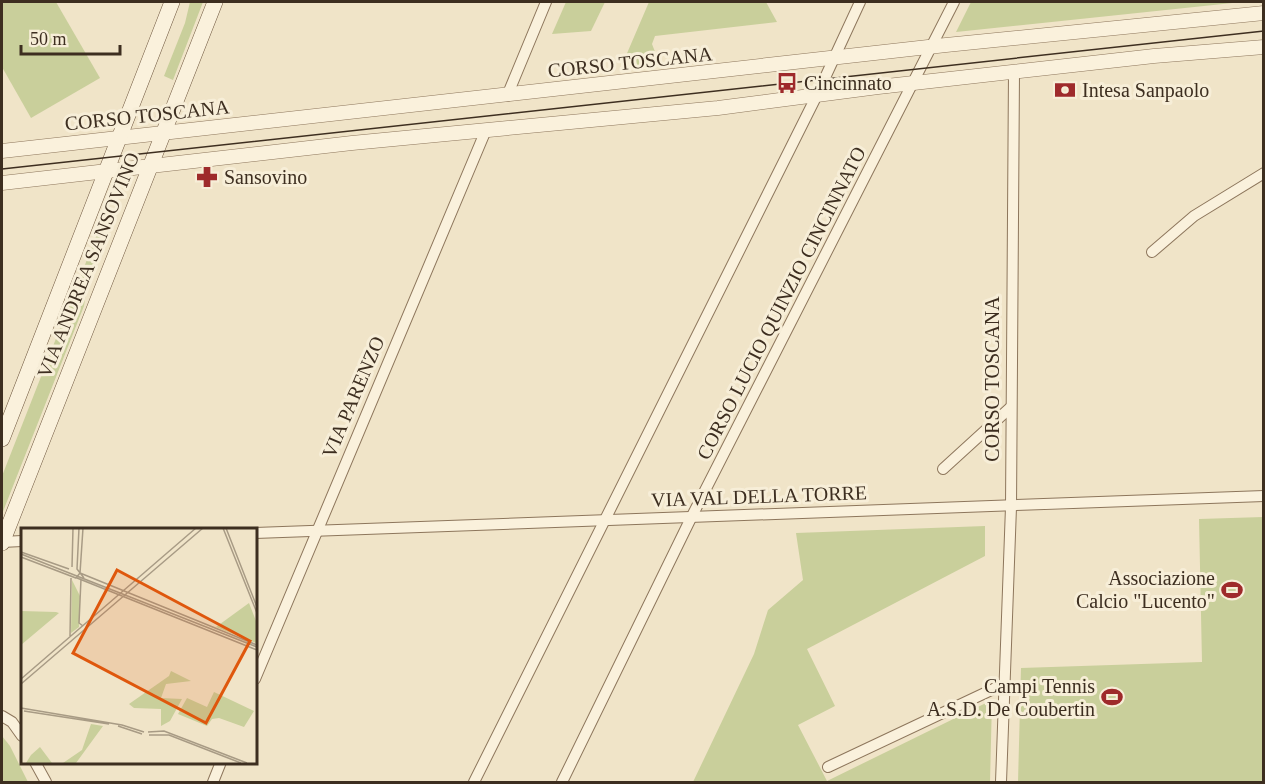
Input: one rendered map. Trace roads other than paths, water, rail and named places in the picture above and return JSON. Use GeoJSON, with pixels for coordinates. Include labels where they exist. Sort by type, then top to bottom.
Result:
{"type":"FeatureCollection","features":[{"type":"Feature","properties":{"kind":"main road","name":"VIA ANDREA SANSOVINO"},"geometry":{"type":"LineString","coordinates":[[2,439],[172,2]]}},
{"type":"Feature","properties":{"kind":"main road","name":"VIA ANDREA SANSOVINO"},"geometry":{"type":"LineString","coordinates":[[2,542],[215,2]]}},
{"type":"Feature","properties":{"kind":"street"},"geometry":{"type":"LineString","coordinates":[[507,96],[546,2]]}},
{"type":"Feature","properties":{"kind":"street"},"geometry":{"type":"LineString","coordinates":[[474,783],[817,95],[860,2]]}},
{"type":"Feature","properties":{"kind":"street","name":"CORSO LUCIO QUINZIO CINCINNATO"},"geometry":{"type":"LineString","coordinates":[[562,783],[691,518],[954,2]]}},
{"type":"Feature","properties":{"kind":"street","name":"CORSO TOSCANA"},"geometry":{"type":"LineString","coordinates":[[2,151],[932,47],[1263,13]]}},
{"type":"Feature","properties":{"kind":"street"},"geometry":{"type":"LineString","coordinates":[[2,183],[486,130],[718,108],[914,83],[1263,47]]}},
{"type":"Feature","properties":{"kind":"street","name":"CORSO TOSCANA"},"geometry":{"type":"LineString","coordinates":[[1001,783],[1011,507],[1014,72]]}},
{"type":"Feature","properties":{"kind":"street","name":"VIA PARENZO"},"geometry":{"type":"LineString","coordinates":[[256,677],[315,531],[486,130]]}},
{"type":"Feature","properties":{"kind":"street"},"geometry":{"type":"LineString","coordinates":[[1152,252],[1194,216],[1263,173]]}},
{"type":"Feature","properties":{"kind":"street"},"geometry":{"type":"LineString","coordinates":[[943,469],[1011,407]]}},
{"type":"Feature","properties":{"kind":"street","name":"VIA VAL DELLA TORRE"},"geometry":{"type":"LineString","coordinates":[[256,533],[1263,496]]}},
{"type":"Feature","properties":{"kind":"street"},"geometry":{"type":"LineString","coordinates":[[2,542],[21,541]]}},
{"type":"Feature","properties":{"kind":"street"},"geometry":{"type":"LineString","coordinates":[[828,767],[1004,684]]}},
{"type":"Feature","properties":{"kind":"street"},"geometry":{"type":"LineString","coordinates":[[2,716],[12,722],[21,735]]}},
{"type":"Feature","properties":{"kind":"street"},"geometry":{"type":"LineString","coordinates":[[36,763],[46,783]]}},
{"type":"Feature","properties":{"kind":"street"},"geometry":{"type":"LineString","coordinates":[[213,783],[221,763]]}},
{"type":"Feature","properties":{"kind":"tram line"},"geometry":{"type":"LineString","coordinates":[[2,169],[1264,31]]}},
{"type":"Feature","properties":{"kind":"place","name":"Cincinnato"},"geometry":{"type":"Point","coordinates":[787,83]}},
{"type":"Feature","properties":{"kind":"place","name":"Intesa Sanpaolo"},"geometry":{"type":"Point","coordinates":[1065,90]}},
{"type":"Feature","properties":{"kind":"place","name":"Sansovino"},"geometry":{"type":"Point","coordinates":[207,177]}},
{"type":"Feature","properties":{"kind":"place","name":"Associazione Calcio \"Lucento\""},"geometry":{"type":"Point","coordinates":[1232,590]}},
{"type":"Feature","properties":{"kind":"place","name":"Campi Tennis A.S.D. De Coubertin"},"geometry":{"type":"Point","coordinates":[1112,697]}}]}
